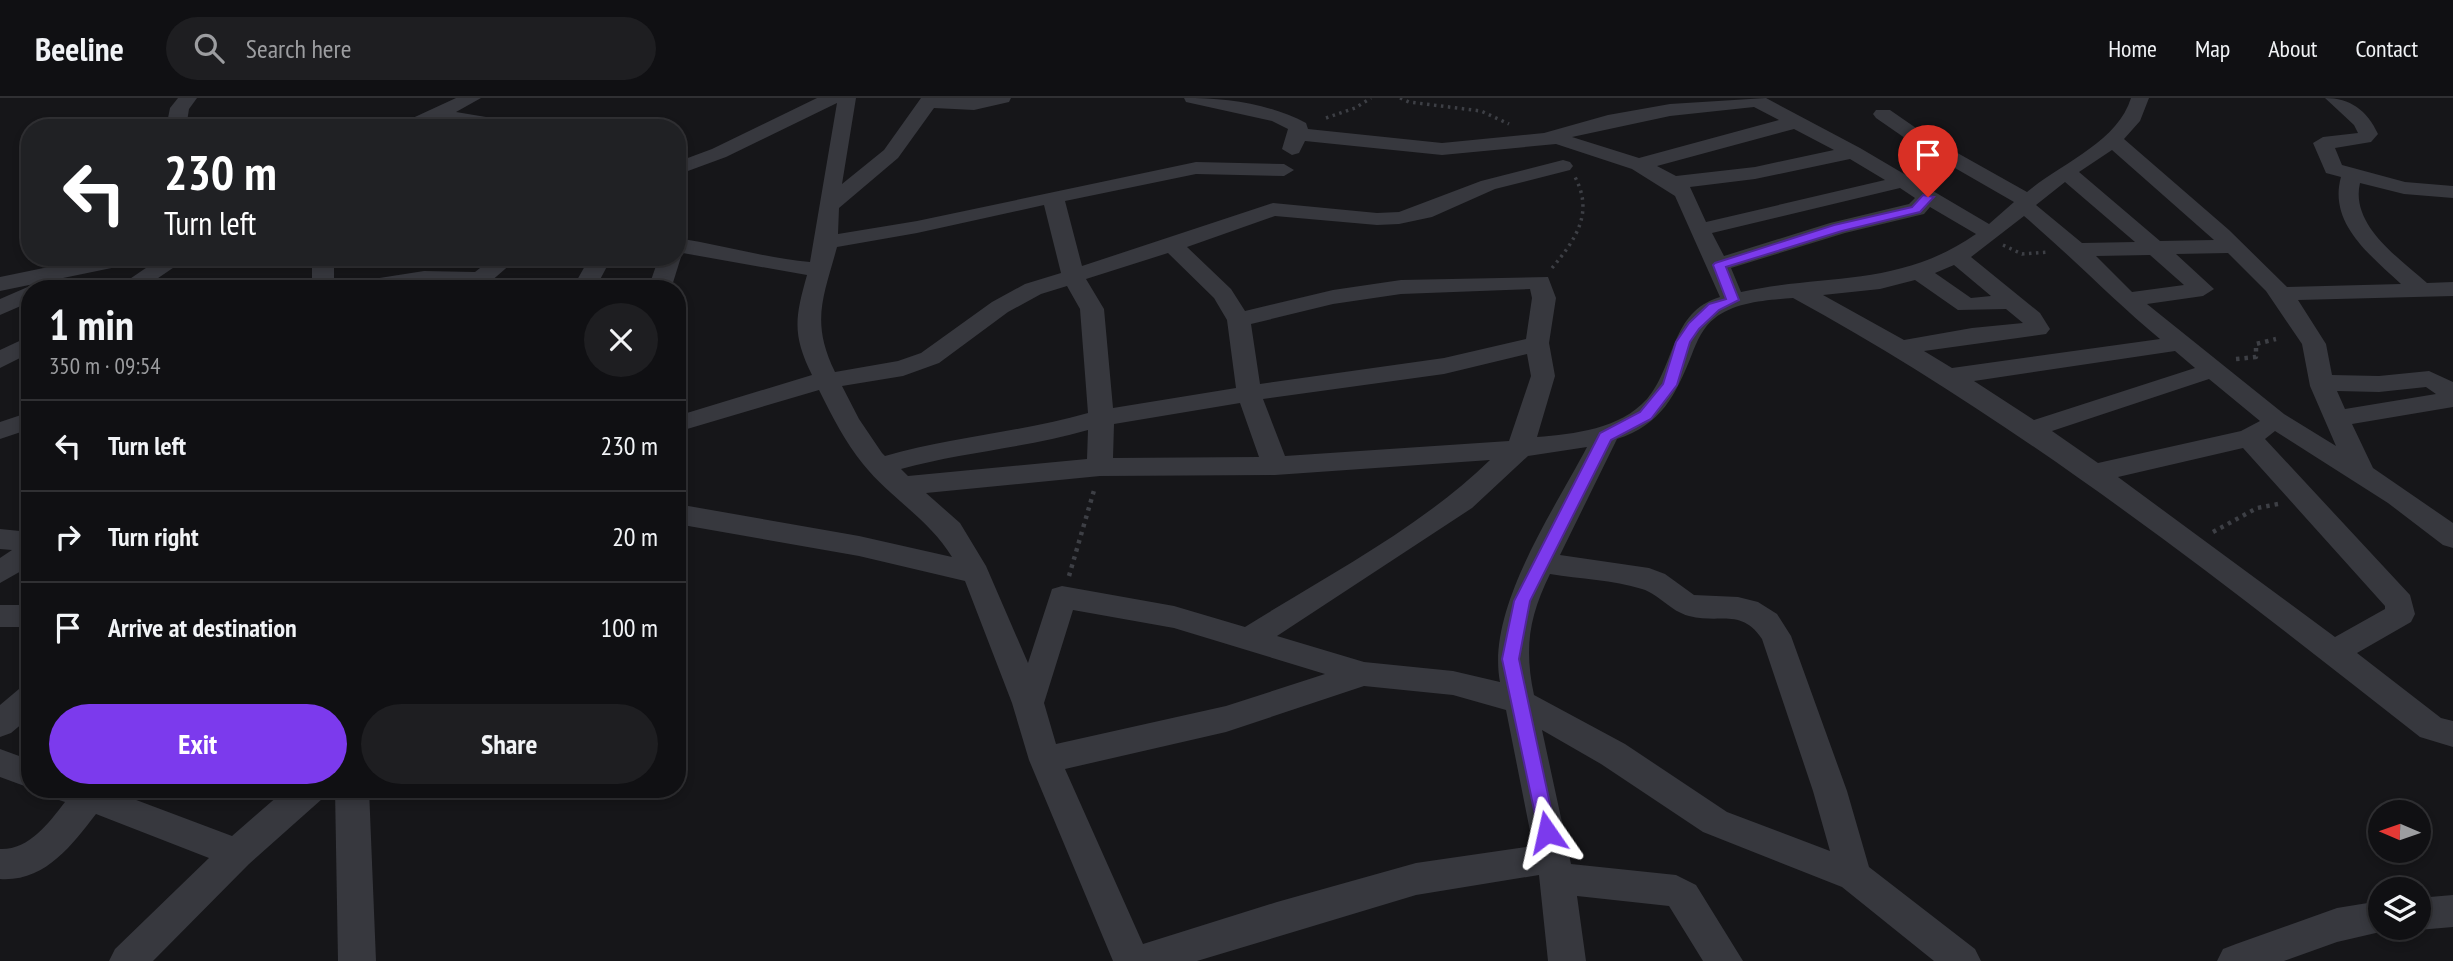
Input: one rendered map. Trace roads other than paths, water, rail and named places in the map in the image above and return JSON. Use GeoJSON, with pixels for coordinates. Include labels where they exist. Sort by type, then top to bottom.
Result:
{"type":"FeatureCollection","features":[{"type":"Feature","properties":{"kind":"street"},"geometry":{"type":"LineString","coordinates":[[178,119],[180,108],[188,98]]}},
{"type":"Feature","properties":{"kind":"street"},"geometry":{"type":"LineString","coordinates":[[423,119],[472,98]]}},
{"type":"Feature","properties":{"kind":"street"},"geometry":{"type":"LineString","coordinates":[[686,165],[719,153],[832,98]]}},
{"type":"Feature","properties":{"kind":"street"},"geometry":{"type":"LineString","coordinates":[[847,98],[828,206],[827,242],[807,318],[814,354],[847,421],[880,466],[950,530],[976,573],[1028,703],[1045,760],[1132,961]]}},
{"type":"Feature","properties":{"kind":"street"},"geometry":{"type":"LineString","coordinates":[[828,206],[891,154],[930,100],[974,104],[1002,98]]}},
{"type":"Feature","properties":{"kind":"street"},"geometry":{"type":"LineString","coordinates":[[1193,98],[1278,116],[1298,131],[1442,149],[1546,138],[1567,139],[1639,165],[1673,183],[1692,206],[1699,230],[1719,265],[1733,300]]}},
{"type":"Feature","properties":{"kind":"street"},"geometry":{"type":"LineString","coordinates":[[900,486],[1100,467],[1275,466],[1520,449],[1605,437],[1646,415],[1670,385],[1683,342],[1694,326],[1714,307],[1733,300],[1796,290],[1898,278],[1956,256],[1988,235],[2066,172],[2098,153],[2139,108],[2140,98]]}},
{"type":"Feature","properties":{"kind":"street"},"geometry":{"type":"LineString","coordinates":[[2334,98],[2368,130],[2364,138],[2323,143],[2331,167],[2404,188],[2453,192]]}},
{"type":"Feature","properties":{"kind":"street"},"geometry":{"type":"LineString","coordinates":[[1546,138],[1608,121],[1739,100],[1757,101],[1853,152],[1988,235]]}},
{"type":"Feature","properties":{"kind":"street"},"geometry":{"type":"LineString","coordinates":[[435,114],[464,119]]}},
{"type":"Feature","properties":{"kind":"street"},"geometry":{"type":"LineString","coordinates":[[1883,114],[1922,141],[2025,203],[2127,300],[2212,366],[2275,420],[2398,496],[2453,538]]}},
{"type":"Feature","properties":{"kind":"street"},"geometry":{"type":"LineString","coordinates":[[1639,165],[1732,137],[1798,122]]}},
{"type":"Feature","properties":{"kind":"street"},"geometry":{"type":"LineString","coordinates":[[1282,208],[1284,170],[1298,131]]}},
{"type":"Feature","properties":{"kind":"street"},"geometry":{"type":"LineString","coordinates":[[2112,139],[2146,173],[2233,246],[2280,294],[2315,346],[2321,383],[2362,474]]}},
{"type":"Feature","properties":{"kind":"street"},"geometry":{"type":"LineString","coordinates":[[1673,183],[1755,173],[1853,152]]}},
{"type":"Feature","properties":{"kind":"street"},"geometry":{"type":"LineString","coordinates":[[686,422],[744,406],[802,385],[881,373],[930,358],[1000,307],[1033,289],[1282,208],[1377,219],[1399,218],[1424,212],[1488,185],[1563,166]]}},
{"type":"Feature","properties":{"kind":"street"},"geometry":{"type":"LineString","coordinates":[[827,242],[917,227],[1196,168],[1284,170]]}},
{"type":"Feature","properties":{"kind":"street"},"geometry":{"type":"LineString","coordinates":[[2066,172],[2202,290],[2127,300]]}},
{"type":"Feature","properties":{"kind":"street"},"geometry":{"type":"LineString","coordinates":[[2352,175],[2347,201],[2349,211],[2375,244],[2423,291]]}},
{"type":"Feature","properties":{"kind":"street"},"geometry":{"type":"LineString","coordinates":[[1699,230],[1901,182]]}},
{"type":"Feature","properties":{"kind":"street"},"geometry":{"type":"LineString","coordinates":[[1053,197],[1073,276],[1093,309],[1101,418],[1100,467]]}},
{"type":"Feature","properties":{"kind":"street"},"geometry":{"type":"LineString","coordinates":[[1719,265],[1838,228],[1916,209],[1928,197]]}},
{"type":"Feature","properties":{"kind":"street"},"geometry":{"type":"LineString","coordinates":[[1172,245],[1223,294],[1239,320],[1249,394],[1275,466]]}},
{"type":"Feature","properties":{"kind":"street"},"geometry":{"type":"LineString","coordinates":[[686,246],[726,252],[779,266],[821,270]]}},
{"type":"Feature","properties":{"kind":"street"},"geometry":{"type":"LineString","coordinates":[[2077,250],[2233,246]]}},
{"type":"Feature","properties":{"kind":"street"},"geometry":{"type":"LineString","coordinates":[[1905,347],[1972,335],[2038,329],[2037,323],[2014,301],[1956,256]]}},
{"type":"Feature","properties":{"kind":"street"},"geometry":{"type":"LineString","coordinates":[[0,284],[70,266]]}},
{"type":"Feature","properties":{"kind":"street"},"geometry":{"type":"LineString","coordinates":[[52,280],[75,266]]}},
{"type":"Feature","properties":{"kind":"street"},"geometry":{"type":"LineString","coordinates":[[141,280],[163,266]]}},
{"type":"Feature","properties":{"kind":"street"},"geometry":{"type":"LineString","coordinates":[[480,280],[500,266]]}},
{"type":"Feature","properties":{"kind":"street"},"geometry":{"type":"LineString","coordinates":[[384,280],[427,267],[463,280]]}},
{"type":"Feature","properties":{"kind":"street"},"geometry":{"type":"LineString","coordinates":[[1918,272],[1966,305],[2014,301]]}},
{"type":"Feature","properties":{"kind":"street"},"geometry":{"type":"LineString","coordinates":[[1239,320],[1333,297],[1401,287],[1540,282],[1544,298],[1537,343],[1543,376],[1520,449],[1481,487],[1415,534],[1251,638]]}},
{"type":"Feature","properties":{"kind":"street"},"geometry":{"type":"LineString","coordinates":[[2280,294],[2453,289]]}},
{"type":"Feature","properties":{"kind":"street"},"geometry":{"type":"LineString","coordinates":[[1796,290],[1905,347],[1946,376],[2032,429],[2193,542],[2431,727],[2453,734]]}},
{"type":"Feature","properties":{"kind":"street"},"geometry":{"type":"LineString","coordinates":[[0,309],[21,298]]}},
{"type":"Feature","properties":{"kind":"street"},"geometry":{"type":"LineString","coordinates":[[880,466],[942,449],[1059,430],[1101,418],[1491,358],[1537,343]]}},
{"type":"Feature","properties":{"kind":"street"},"geometry":{"type":"LineString","coordinates":[[1946,376],[2005,370],[2180,343]]}},
{"type":"Feature","properties":{"kind":"street"},"geometry":{"type":"LineString","coordinates":[[0,360],[21,349]]}},
{"type":"Feature","properties":{"kind":"street"},"geometry":{"type":"LineString","coordinates":[[2032,429],[2212,366]]}},
{"type":"Feature","properties":{"kind":"street"},"geometry":{"type":"LineString","coordinates":[[2321,383],[2379,384],[2429,379],[2440,384],[2453,398]]}},
{"type":"Feature","properties":{"kind":"street"},"geometry":{"type":"LineString","coordinates":[[2338,418],[2453,398]]}},
{"type":"Feature","properties":{"kind":"street"},"geometry":{"type":"LineString","coordinates":[[2095,472],[2249,438],[2275,420]]}},
{"type":"Feature","properties":{"kind":"street"},"geometry":{"type":"LineString","coordinates":[[0,431],[21,423]]}},
{"type":"Feature","properties":{"kind":"street"},"geometry":{"type":"LineString","coordinates":[[1567,961],[1554,868],[1511,659],[1522,601],[1544,563],[1605,437]]}},
{"type":"Feature","properties":{"kind":"street"},"geometry":{"type":"LineString","coordinates":[[2249,438],[2400,603],[2400,614],[2333,652]]}},
{"type":"Feature","properties":{"kind":"street"},"geometry":{"type":"LineString","coordinates":[[686,516],[859,546],[976,573]]}},
{"type":"Feature","properties":{"kind":"street"},"geometry":{"type":"LineString","coordinates":[[0,539],[21,549]]}},
{"type":"Feature","properties":{"kind":"street"},"geometry":{"type":"LineString","coordinates":[[0,572],[21,557]]}},
{"type":"Feature","properties":{"kind":"street"},"geometry":{"type":"LineString","coordinates":[[1544,563],[1649,579],[1663,584],[1691,605],[1752,609],[1767,622],[1776,636],[1830,791],[1854,876]]}},
{"type":"Feature","properties":{"kind":"street"},"geometry":{"type":"LineString","coordinates":[[1028,703],[1045,658],[1062,597],[1135,608],[1251,638],[1364,674],[1453,683],[1487,690],[1522,703],[1613,754],[1715,822],[1854,876],[1962,961]]}},
{"type":"Feature","properties":{"kind":"street"},"geometry":{"type":"LineString","coordinates":[[0,616],[21,616]]}},
{"type":"Feature","properties":{"kind":"street"},"geometry":{"type":"LineString","coordinates":[[1045,760],[1226,719],[1364,674]]}},
{"type":"Feature","properties":{"kind":"street"},"geometry":{"type":"LineString","coordinates":[[0,724],[21,706]]}},
{"type":"Feature","properties":{"kind":"street"},"geometry":{"type":"LineString","coordinates":[[0,763],[21,771]]}},
{"type":"Feature","properties":{"kind":"street"},"geometry":{"type":"LineString","coordinates":[[0,864],[15,865],[33,857],[62,831],[76,798]]}},
{"type":"Feature","properties":{"kind":"street"},"geometry":{"type":"LineString","coordinates":[[89,798],[237,853]]}},
{"type":"Feature","properties":{"kind":"street"},"geometry":{"type":"LineString","coordinates":[[128,961],[237,853],[300,798]]}},
{"type":"Feature","properties":{"kind":"street"},"geometry":{"type":"LineString","coordinates":[[352,798],[357,961]]}},
{"type":"Feature","properties":{"kind":"street"},"geometry":{"type":"LineString","coordinates":[[1144,961],[1277,918],[1416,879],[1554,868],[1606,882],[1676,891],[1683,896],[1724,961]]}},
{"type":"Feature","properties":{"kind":"street"},"geometry":{"type":"LineString","coordinates":[[2431,913],[2453,911]]}},
{"type":"Feature","properties":{"kind":"street"},"geometry":{"type":"LineString","coordinates":[[2236,961],[2274,954],[2337,925],[2368,919]]}}]}
